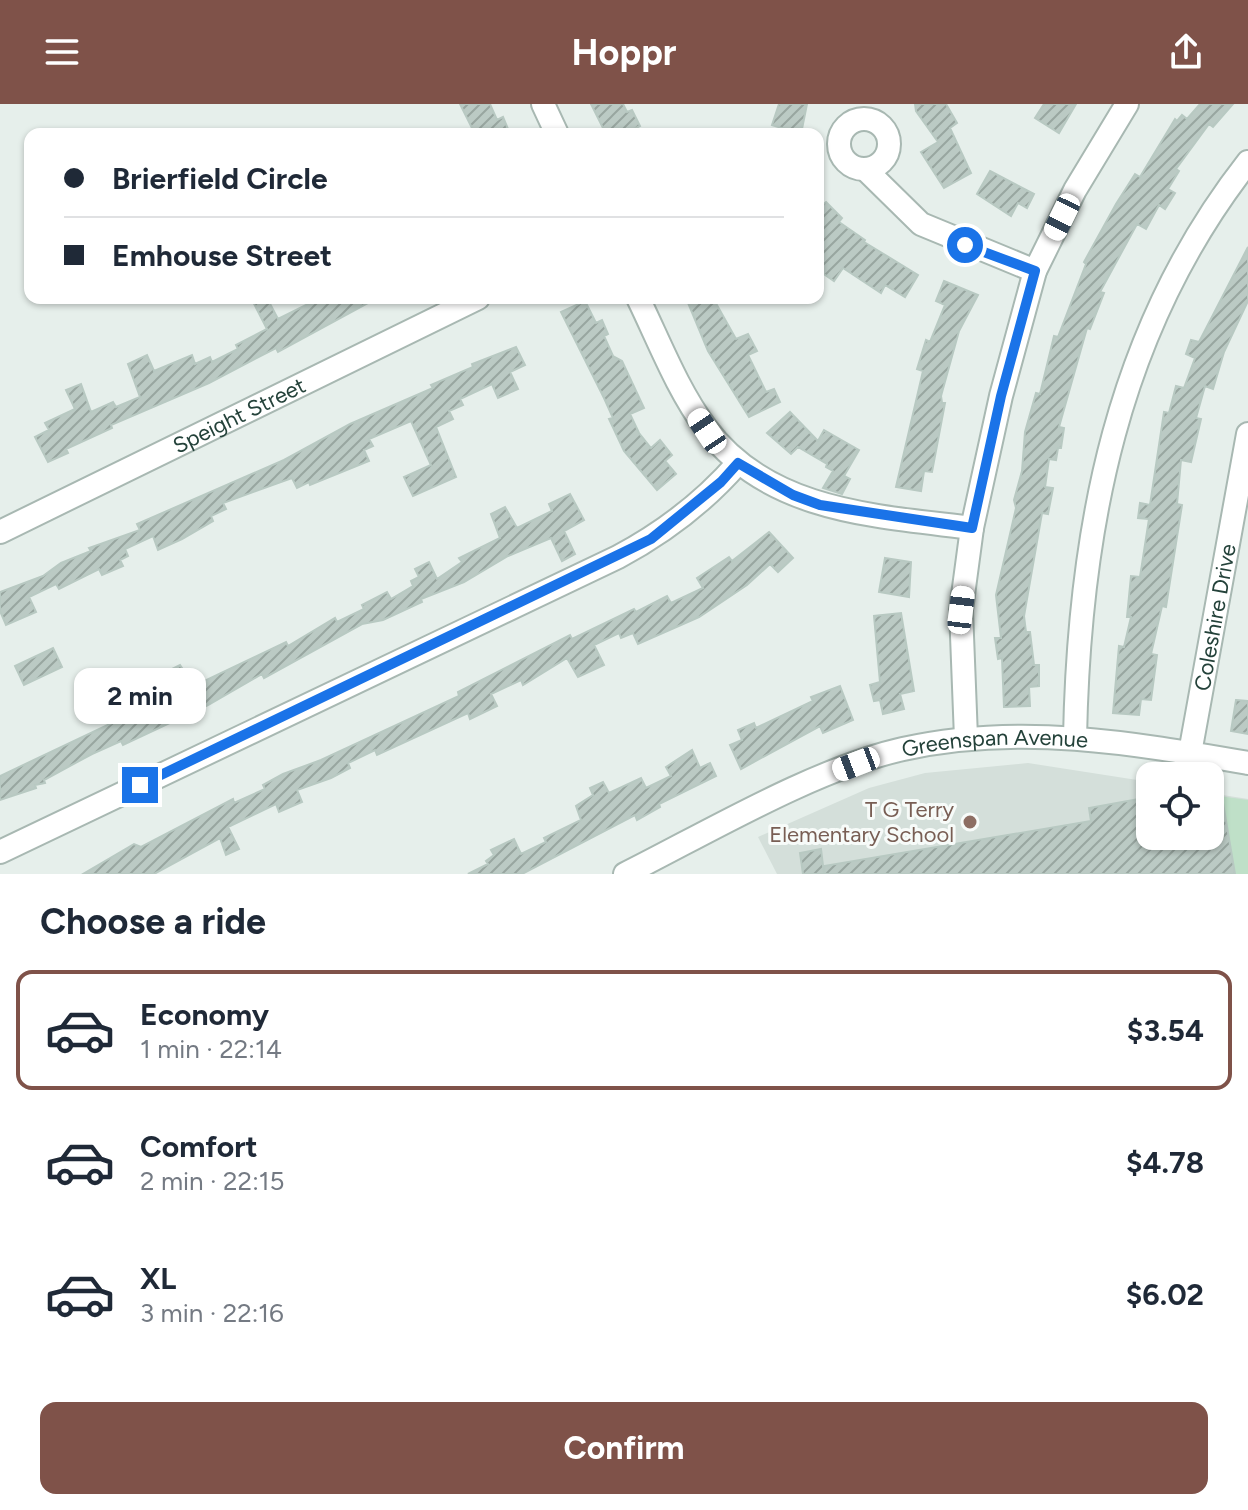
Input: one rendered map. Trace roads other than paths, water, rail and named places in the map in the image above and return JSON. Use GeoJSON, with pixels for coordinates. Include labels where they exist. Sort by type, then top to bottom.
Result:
{"type":"FeatureCollection","features":[{"type":"Feature","properties":{"kind":"street"},"geometry":{"type":"LineString","coordinates":[[543,104],[554,128]]}},
{"type":"Feature","properties":{"kind":"street"},"geometry":{"type":"LineString","coordinates":[[966,738],[961,610],[972,528],[1001,396],[1035,271],[1075,190],[1127,104]]}},
{"type":"Feature","properties":{"kind":"street"},"geometry":{"type":"LineString","coordinates":[[1075,738],[1081,603],[1110,442],[1130,374],[1154,314],[1184,257],[1212,207],[1248,162]]}},
{"type":"Feature","properties":{"kind":"street"},"geometry":{"type":"LineString","coordinates":[[865,169],[921,224],[1035,271]]}},
{"type":"Feature","properties":{"kind":"street","name":"Speight Street"},"geometry":{"type":"LineString","coordinates":[[0,532],[466,304]]}},
{"type":"Feature","properties":{"kind":"street"},"geometry":{"type":"LineString","coordinates":[[641,304],[695,412],[738,463],[793,495],[820,505],[972,528]]}},
{"type":"Feature","properties":{"kind":"street","name":"Coleshire Drive"},"geometry":{"type":"LineString","coordinates":[[1190,753],[1248,434]]}},
{"type":"Feature","properties":{"kind":"street"},"geometry":{"type":"LineString","coordinates":[[0,852],[618,557],[651,539],[690,510],[738,463]]}},
{"type":"Feature","properties":{"kind":"street","name":"Greenspan Avenue"},"geometry":{"type":"LineString","coordinates":[[625,874],[815,780],[900,750],[966,738],[1075,738],[1248,763]]}},
{"type":"Feature","properties":{"kind":"place","name":"T G Terry Elementary School"},"geometry":{"type":"Point","coordinates":[970,822]}}]}
